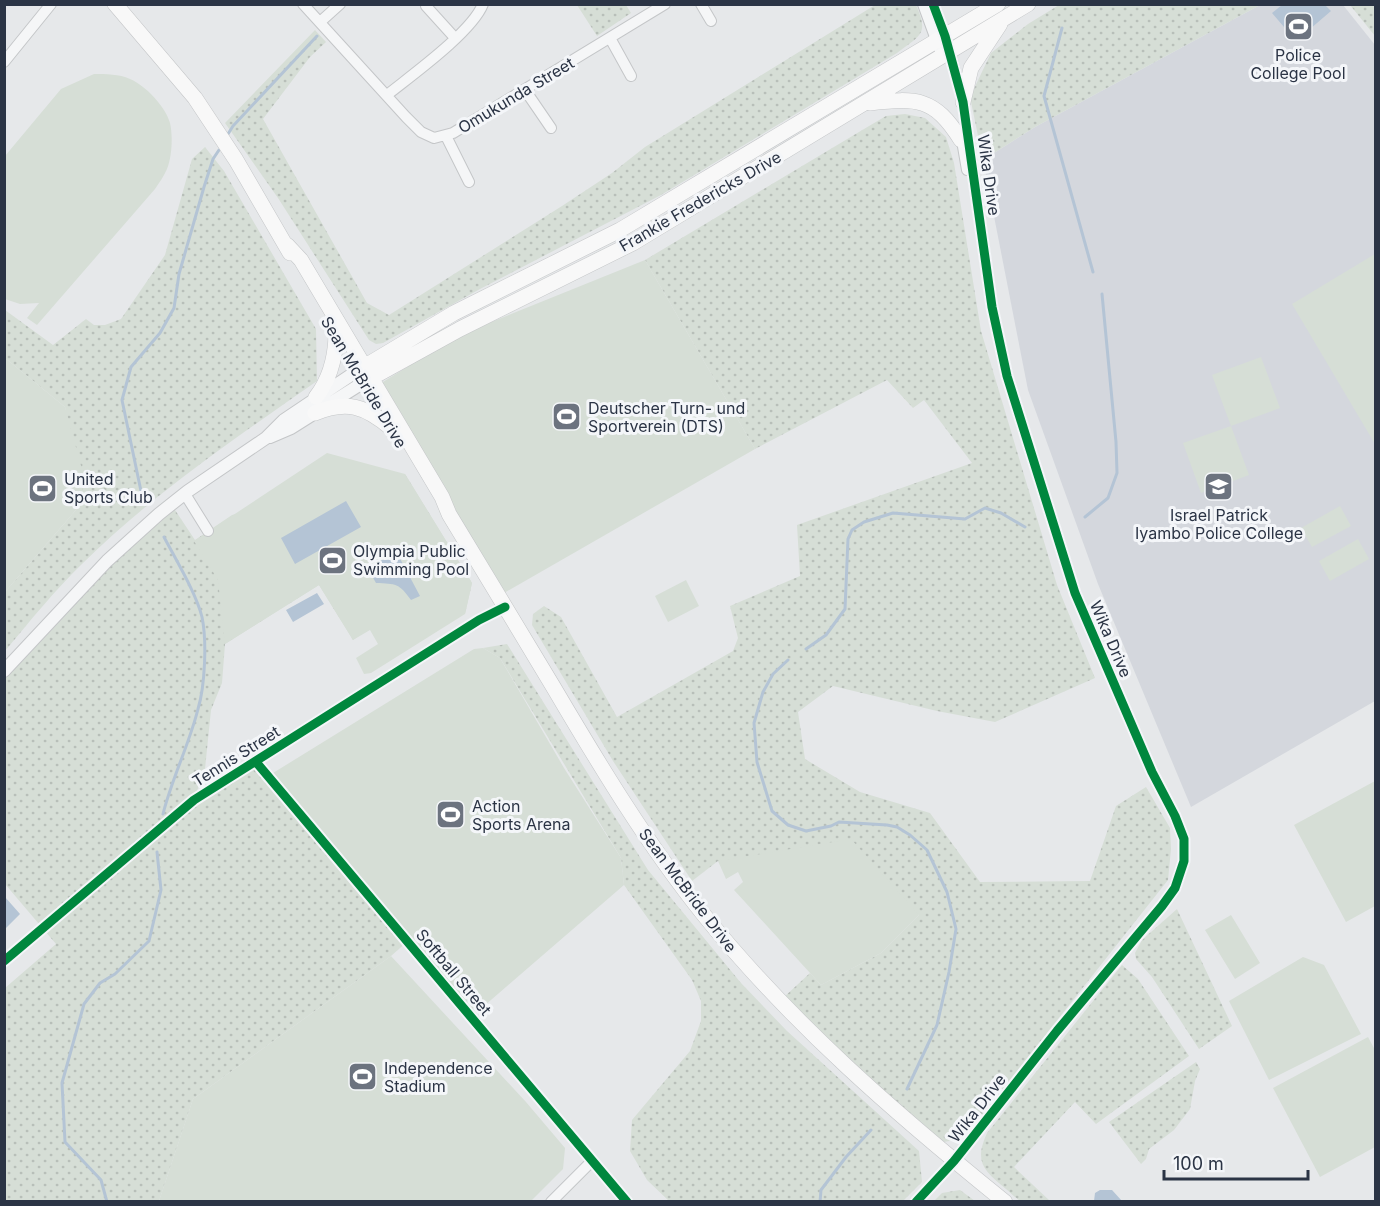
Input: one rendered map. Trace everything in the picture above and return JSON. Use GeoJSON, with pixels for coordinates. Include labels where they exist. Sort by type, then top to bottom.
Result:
{"type":"FeatureCollection","features":[{"type":"Feature","properties":{"kind":"main road","name":"Sean McBride Drive"},"geometry":{"type":"LineString","coordinates":[[115,4],[195,98],[236,160],[336,337],[364,374],[442,497],[448,514]]}},
{"type":"Feature","properties":{"kind":"main road","name":"Frankie Fredericks Drive"},"geometry":{"type":"LineString","coordinates":[[364,374],[454,313],[620,230],[998,4]]}},
{"type":"Feature","properties":{"kind":"main road","name":"Frankie Fredericks Drive"},"geometry":{"type":"LineString","coordinates":[[364,374],[633,243],[1028,4]]}},
{"type":"Feature","properties":{"kind":"main road"},"geometry":{"type":"LineString","coordinates":[[963,102],[971,68],[1004,19]]}},
{"type":"Feature","properties":{"kind":"main road"},"geometry":{"type":"LineString","coordinates":[[866,104],[906,99],[932,106],[942,114],[961,140]]}},
{"type":"Feature","properties":{"kind":"main road","name":"Sean McBride Drive"},"geometry":{"type":"LineString","coordinates":[[286,245],[301,260],[391,428],[432,496],[448,514],[632,815],[703,914],[777,1000],[817,1039],[890,1107],[1005,1202]]}},
{"type":"Feature","properties":{"kind":"main road"},"geometry":{"type":"LineString","coordinates":[[336,337],[336,353],[331,372],[315,405],[361,408],[391,428]]}},
{"type":"Feature","properties":{"kind":"street"},"geometry":{"type":"LineString","coordinates":[[4,62],[51,4]]}},
{"type":"Feature","properties":{"kind":"street","name":"Omukunda Street"},"geometry":{"type":"LineString","coordinates":[[303,4],[425,135],[434,138],[446,136],[665,4]]}},
{"type":"Feature","properties":{"kind":"street"},"geometry":{"type":"LineString","coordinates":[[320,22],[340,4]]}},
{"type":"Feature","properties":{"kind":"street"},"geometry":{"type":"LineString","coordinates":[[387,96],[475,19],[483,4]]}},
{"type":"Feature","properties":{"kind":"street"},"geometry":{"type":"LineString","coordinates":[[701,4],[711,21]]}},
{"type":"Feature","properties":{"kind":"street"},"geometry":{"type":"LineString","coordinates":[[924,4],[941,38]]}},
{"type":"Feature","properties":{"kind":"street"},"geometry":{"type":"LineString","coordinates":[[933,4],[946,54]]}},
{"type":"Feature","properties":{"kind":"street"},"geometry":{"type":"LineString","coordinates":[[426,6],[455,38]]}},
{"type":"Feature","properties":{"kind":"street"},"geometry":{"type":"LineString","coordinates":[[610,38],[631,76]]}},
{"type":"Feature","properties":{"kind":"street","name":"Wika Drive"},"geometry":{"type":"LineString","coordinates":[[916,1202],[954,1161],[1056,1031],[1162,906],[1175,888],[1185,851],[1181,828],[1152,772],[1079,603],[1055,536],[1007,376],[992,307],[963,102],[946,54]]}},
{"type":"Feature","properties":{"kind":"street","name":"Wika Drive"},"geometry":{"type":"LineString","coordinates":[[946,54],[978,234],[986,261]]}},
{"type":"Feature","properties":{"kind":"street"},"geometry":{"type":"LineString","coordinates":[[525,90],[551,128]]}},
{"type":"Feature","properties":{"kind":"street"},"geometry":{"type":"LineString","coordinates":[[446,136],[469,182]]}},
{"type":"Feature","properties":{"kind":"street"},"geometry":{"type":"LineString","coordinates":[[4,671],[107,561],[185,494],[266,438],[291,428],[315,405],[364,374]]}},
{"type":"Feature","properties":{"kind":"street"},"geometry":{"type":"LineString","coordinates":[[185,494],[208,531]]}},
{"type":"Feature","properties":{"kind":"street","name":"Tennis Street"},"geometry":{"type":"LineString","coordinates":[[4,961],[144,844],[177,813],[479,620],[505,607]]}},
{"type":"Feature","properties":{"kind":"street","name":"Softball Street"},"geometry":{"type":"LineString","coordinates":[[255,762],[425,960],[627,1202]]}},
{"type":"Feature","properties":{"kind":"street"},"geometry":{"type":"LineString","coordinates":[[551,1202],[592,1161]]}},
{"type":"Feature","properties":{"kind":"shaded area"},"geometry":{"type":"Polygon","coordinates":[[[577,5],[626,5],[631,13],[597,36],[577,5]]]}},
{"type":"Feature","properties":{"kind":"shaded area"},"geometry":{"type":"Polygon","coordinates":[[[875,5],[916,5],[922,22],[917,38],[897,53],[661,195],[480,289],[383,343],[376,344],[369,340],[278,198],[225,123],[315,30],[326,42],[310,57],[263,119],[367,303],[389,315],[562,206],[612,173],[645,147],[875,5]]]}},
{"type":"Feature","properties":{"kind":"shaded area"},"geometry":{"type":"Polygon","coordinates":[[[1059,5],[1260,5],[1035,127],[983,160],[970,97],[991,53],[1028,24],[1059,5]]]}},
{"type":"Feature","properties":{"kind":"shaded area","name":"Israel Patrick Iyambo Police College"},"geometry":{"type":"Polygon","coordinates":[[[1260,5],[1343,5],[1375,45],[1375,701],[1191,807],[1098,584],[1028,390],[983,160],[1035,127],[1260,5]]]}},
{"type":"Feature","properties":{"kind":"shaded area"},"geometry":{"type":"Polygon","coordinates":[[[1350,5],[1375,5],[1375,36],[1350,5]]]}},
{"type":"Feature","properties":{"kind":"shaded area"},"geometry":{"type":"Polygon","coordinates":[[[94,74],[126,77],[142,86],[154,97],[170,123],[172,140],[169,164],[155,189],[37,325],[27,318],[39,303],[20,304],[5,299],[5,156],[61,89],[94,74]]]}},
{"type":"Feature","properties":{"kind":"shaded area"},"geometry":{"type":"Polygon","coordinates":[[[905,114],[925,118],[946,137],[954,163],[981,331],[1057,585],[1095,678],[995,722],[937,711],[833,686],[798,712],[805,759],[860,792],[930,813],[980,882],[1090,881],[1116,806],[1146,787],[1170,828],[1171,849],[1168,880],[964,1138],[944,1142],[896,1102],[783,998],[810,973],[821,985],[881,953],[919,915],[718,861],[692,881],[613,761],[532,625],[533,614],[544,606],[561,617],[617,717],[733,651],[738,638],[730,606],[800,576],[797,525],[972,463],[924,400],[913,408],[887,380],[755,449],[645,260],[886,116],[905,114]]]}},
{"type":"Feature","properties":{"kind":"shaded area"},"geometry":{"type":"Polygon","coordinates":[[[205,147],[224,171],[316,329],[317,381],[196,467],[110,537],[73,573],[5,651],[5,592],[82,503],[65,407],[5,358],[5,310],[53,345],[86,319],[94,325],[105,325],[121,319],[165,255],[192,159],[205,147]]]}},
{"type":"Feature","properties":{"kind":"shaded area"},"geometry":{"type":"Polygon","coordinates":[[[1375,254],[1375,444],[1292,304],[1375,254]]]}},
{"type":"Feature","properties":{"kind":"shaded area","name":"Deutscher Turn- und Sportverein (DTS)"},"geometry":{"type":"Polygon","coordinates":[[[645,260],[755,449],[504,593],[378,385],[459,335],[645,260]]]}},
{"type":"Feature","properties":{"kind":"shaded area"},"geometry":{"type":"Polygon","coordinates":[[[1261,357],[1280,408],[1231,426],[1212,375],[1261,357]]]}},
{"type":"Feature","properties":{"kind":"shaded area","name":"United Sports Club"},"geometry":{"type":"Polygon","coordinates":[[[5,358],[65,407],[83,473],[82,503],[5,592],[5,358]]]}},
{"type":"Feature","properties":{"kind":"shaded area"},"geometry":{"type":"Polygon","coordinates":[[[1231,426],[1249,475],[1201,493],[1183,443],[1231,426]]]}},
{"type":"Feature","properties":{"kind":"shaded area","name":"Olympia Public Swimming Pool"},"geometry":{"type":"Polygon","coordinates":[[[327,453],[405,474],[472,583],[465,614],[371,673],[364,674],[356,658],[378,644],[370,630],[353,640],[319,585],[225,644],[218,580],[194,541],[327,453]]]}},
{"type":"Feature","properties":{"kind":"shaded area"},"geometry":{"type":"Polygon","coordinates":[[[405,474],[472,583],[465,614],[392,612],[353,640],[319,585],[225,644],[222,683],[211,710],[205,769],[194,799],[256,762],[408,941],[391,956],[193,1099],[159,1201],[5,1201],[5,988],[56,944],[5,884],[5,675],[96,572],[171,504],[195,540],[232,515],[405,474]]]}},
{"type":"Feature","properties":{"kind":"shaded area"},"geometry":{"type":"Polygon","coordinates":[[[1340,506],[1351,526],[1312,547],[1301,528],[1340,506]]]}},
{"type":"Feature","properties":{"kind":"shaded area"},"geometry":{"type":"Polygon","coordinates":[[[1358,539],[1369,559],[1330,581],[1319,561],[1358,539]]]}},
{"type":"Feature","properties":{"kind":"shaded area"},"geometry":{"type":"Polygon","coordinates":[[[686,580],[699,606],[668,622],[655,596],[686,580]]]}},
{"type":"Feature","properties":{"kind":"shaded area"},"geometry":{"type":"Polygon","coordinates":[[[507,644],[648,870],[741,983],[787,1031],[919,1151],[922,1182],[903,1201],[669,1201],[647,1180],[630,1151],[632,1120],[690,1051],[701,1021],[701,1001],[692,980],[624,885],[621,858],[500,658],[483,648],[507,644]]]}},
{"type":"Feature","properties":{"kind":"shaded area","name":"Action Sports Arena"},"geometry":{"type":"Polygon","coordinates":[[[483,648],[500,658],[564,768],[621,858],[624,885],[476,1013],[352,870],[273,773],[474,649],[483,648]]]}},
{"type":"Feature","properties":{"kind":"shaded area"},"geometry":{"type":"Polygon","coordinates":[[[1375,781],[1375,906],[1346,922],[1294,825],[1375,781]]]}},
{"type":"Feature","properties":{"kind":"shaded area"},"geometry":{"type":"Polygon","coordinates":[[[851,839],[919,915],[881,953],[821,985],[734,890],[743,882],[738,872],[726,879],[718,861],[851,839]]]}},
{"type":"Feature","properties":{"kind":"shaded area"},"geometry":{"type":"Polygon","coordinates":[[[1177,909],[1232,1026],[1199,1049],[1152,977],[1136,959],[1135,953],[1142,940],[1177,909]]]}},
{"type":"Feature","properties":{"kind":"shaded area"},"geometry":{"type":"Polygon","coordinates":[[[1231,915],[1260,963],[1235,979],[1205,930],[1231,915]]]}},
{"type":"Feature","properties":{"kind":"shaded area","name":"Independence Stadium"},"geometry":{"type":"Polygon","coordinates":[[[391,956],[526,1102],[565,1148],[563,1169],[531,1201],[159,1201],[193,1099],[391,956]]]}},
{"type":"Feature","properties":{"kind":"shaded area"},"geometry":{"type":"Polygon","coordinates":[[[1303,957],[1324,965],[1361,1034],[1269,1080],[1229,1001],[1303,957]]]}},
{"type":"Feature","properties":{"kind":"shaded area"},"geometry":{"type":"Polygon","coordinates":[[[1122,965],[1138,979],[1189,1056],[1096,1124],[1075,1102],[1014,1167],[1050,1201],[1032,1203],[1021,1201],[986,1171],[983,1165],[981,1151],[987,1133],[1122,965]]]}},
{"type":"Feature","properties":{"kind":"shaded area"},"geometry":{"type":"Polygon","coordinates":[[[1368,1037],[1375,1050],[1375,1147],[1320,1177],[1273,1088],[1368,1037]]]}},
{"type":"Feature","properties":{"kind":"shaded area"},"geometry":{"type":"Polygon","coordinates":[[[1196,1062],[1200,1069],[1195,1081],[1190,1109],[1174,1130],[1149,1149],[1146,1159],[1141,1164],[1109,1122],[1196,1062]]]}},
{"type":"Feature","properties":{"kind":"shaded area"},"geometry":{"type":"Polygon","coordinates":[[[960,1190],[975,1201],[934,1201],[942,1193],[960,1190]]]}},
{"type":"Feature","properties":{"kind":"water","name":"Police College Pool"},"geometry":{"type":"Polygon","coordinates":[[[1282,5],[1325,5],[1331,11],[1296,41],[1272,13],[1282,5]]]}},
{"type":"Feature","properties":{"kind":"water"},"geometry":{"type":"Polygon","coordinates":[[[346,501],[361,527],[295,564],[281,538],[346,501]]]}},
{"type":"Feature","properties":{"kind":"water"},"geometry":{"type":"Polygon","coordinates":[[[396,551],[420,596],[411,600],[403,590],[396,586],[376,583],[368,569],[396,551]]]}},
{"type":"Feature","properties":{"kind":"water"},"geometry":{"type":"Polygon","coordinates":[[[317,593],[324,604],[293,622],[286,610],[317,593]]]}},
{"type":"Feature","properties":{"kind":"water"},"geometry":{"type":"Polygon","coordinates":[[[5,897],[20,914],[5,929],[5,897]]]}},
{"type":"Feature","properties":{"kind":"water"},"geometry":{"type":"Polygon","coordinates":[[[1100,1190],[1112,1190],[1122,1201],[1094,1201],[1095,1193],[1100,1190]]]}},
{"type":"Feature","properties":{"kind":"waterway"},"geometry":{"type":"LineString","coordinates":[[1062,28],[1044,96],[1093,272]]}},
{"type":"Feature","properties":{"kind":"waterway"},"geometry":{"type":"LineString","coordinates":[[228,134],[317,36]]}},
{"type":"Feature","properties":{"kind":"waterway"},"geometry":{"type":"LineString","coordinates":[[142,496],[122,400],[131,367],[160,333],[174,308],[179,274],[213,159],[219,150]]}},
{"type":"Feature","properties":{"kind":"waterway"},"geometry":{"type":"LineString","coordinates":[[1085,517],[1108,498],[1117,473],[1102,294]]}},
{"type":"Feature","properties":{"kind":"waterway"},"geometry":{"type":"LineString","coordinates":[[806,649],[826,635],[845,609],[848,539],[852,530],[864,522],[893,513],[965,519],[985,508],[1001,513],[1025,527]]}},
{"type":"Feature","properties":{"kind":"waterway"},"geometry":{"type":"LineString","coordinates":[[163,814],[198,709],[204,676],[205,651],[204,627],[199,608],[164,537]]}},
{"type":"Feature","properties":{"kind":"waterway"},"geometry":{"type":"LineString","coordinates":[[788,660],[773,674],[763,692],[754,723],[757,762],[772,811],[788,825],[806,831],[839,822],[897,827],[927,850],[947,892],[956,929],[949,972],[937,1025],[907,1089]]}},
{"type":"Feature","properties":{"kind":"waterway"},"geometry":{"type":"LineString","coordinates":[[107,1202],[101,1180],[65,1142],[62,1083],[84,1004],[100,983],[115,974],[149,941],[161,890],[157,852]]}},
{"type":"Feature","properties":{"kind":"waterway"},"geometry":{"type":"LineString","coordinates":[[820,1202],[821,1190],[846,1157],[871,1130]]}},
{"type":"Feature","properties":{"kind":"cycle path"},"geometry":{"type":"LineString","coordinates":[[916,1202],[954,1161],[1057,1031],[1162,906],[1175,888],[1184,861],[1184,839],[1175,816],[1152,772],[1075,593],[1007,376],[992,307],[963,102],[945,36],[933,4]]}},
{"type":"Feature","properties":{"kind":"cycle path"},"geometry":{"type":"LineString","coordinates":[[4,961],[194,800],[479,620],[505,607]]}},
{"type":"Feature","properties":{"kind":"cycle path"},"geometry":{"type":"LineString","coordinates":[[256,762],[627,1202]]}},
{"type":"Feature","properties":{"kind":"place","name":"Police College Pool"},"geometry":{"type":"Point","coordinates":[1298,27]}},
{"type":"Feature","properties":{"kind":"place","name":"Deutscher Turn- und Sportverein (DTS)"},"geometry":{"type":"Point","coordinates":[567,417]}},
{"type":"Feature","properties":{"kind":"place","name":"Israel Patrick Iyambo Police College"},"geometry":{"type":"Point","coordinates":[1219,487]}},
{"type":"Feature","properties":{"kind":"place","name":"United Sports Club"},"geometry":{"type":"Point","coordinates":[43,488]}},
{"type":"Feature","properties":{"kind":"place","name":"Olympia Public Swimming Pool"},"geometry":{"type":"Point","coordinates":[332,560]}},
{"type":"Feature","properties":{"kind":"place","name":"Action Sports Arena"},"geometry":{"type":"Point","coordinates":[451,815]}},
{"type":"Feature","properties":{"kind":"place","name":"Independence Stadium"},"geometry":{"type":"Point","coordinates":[363,1077]}}]}
